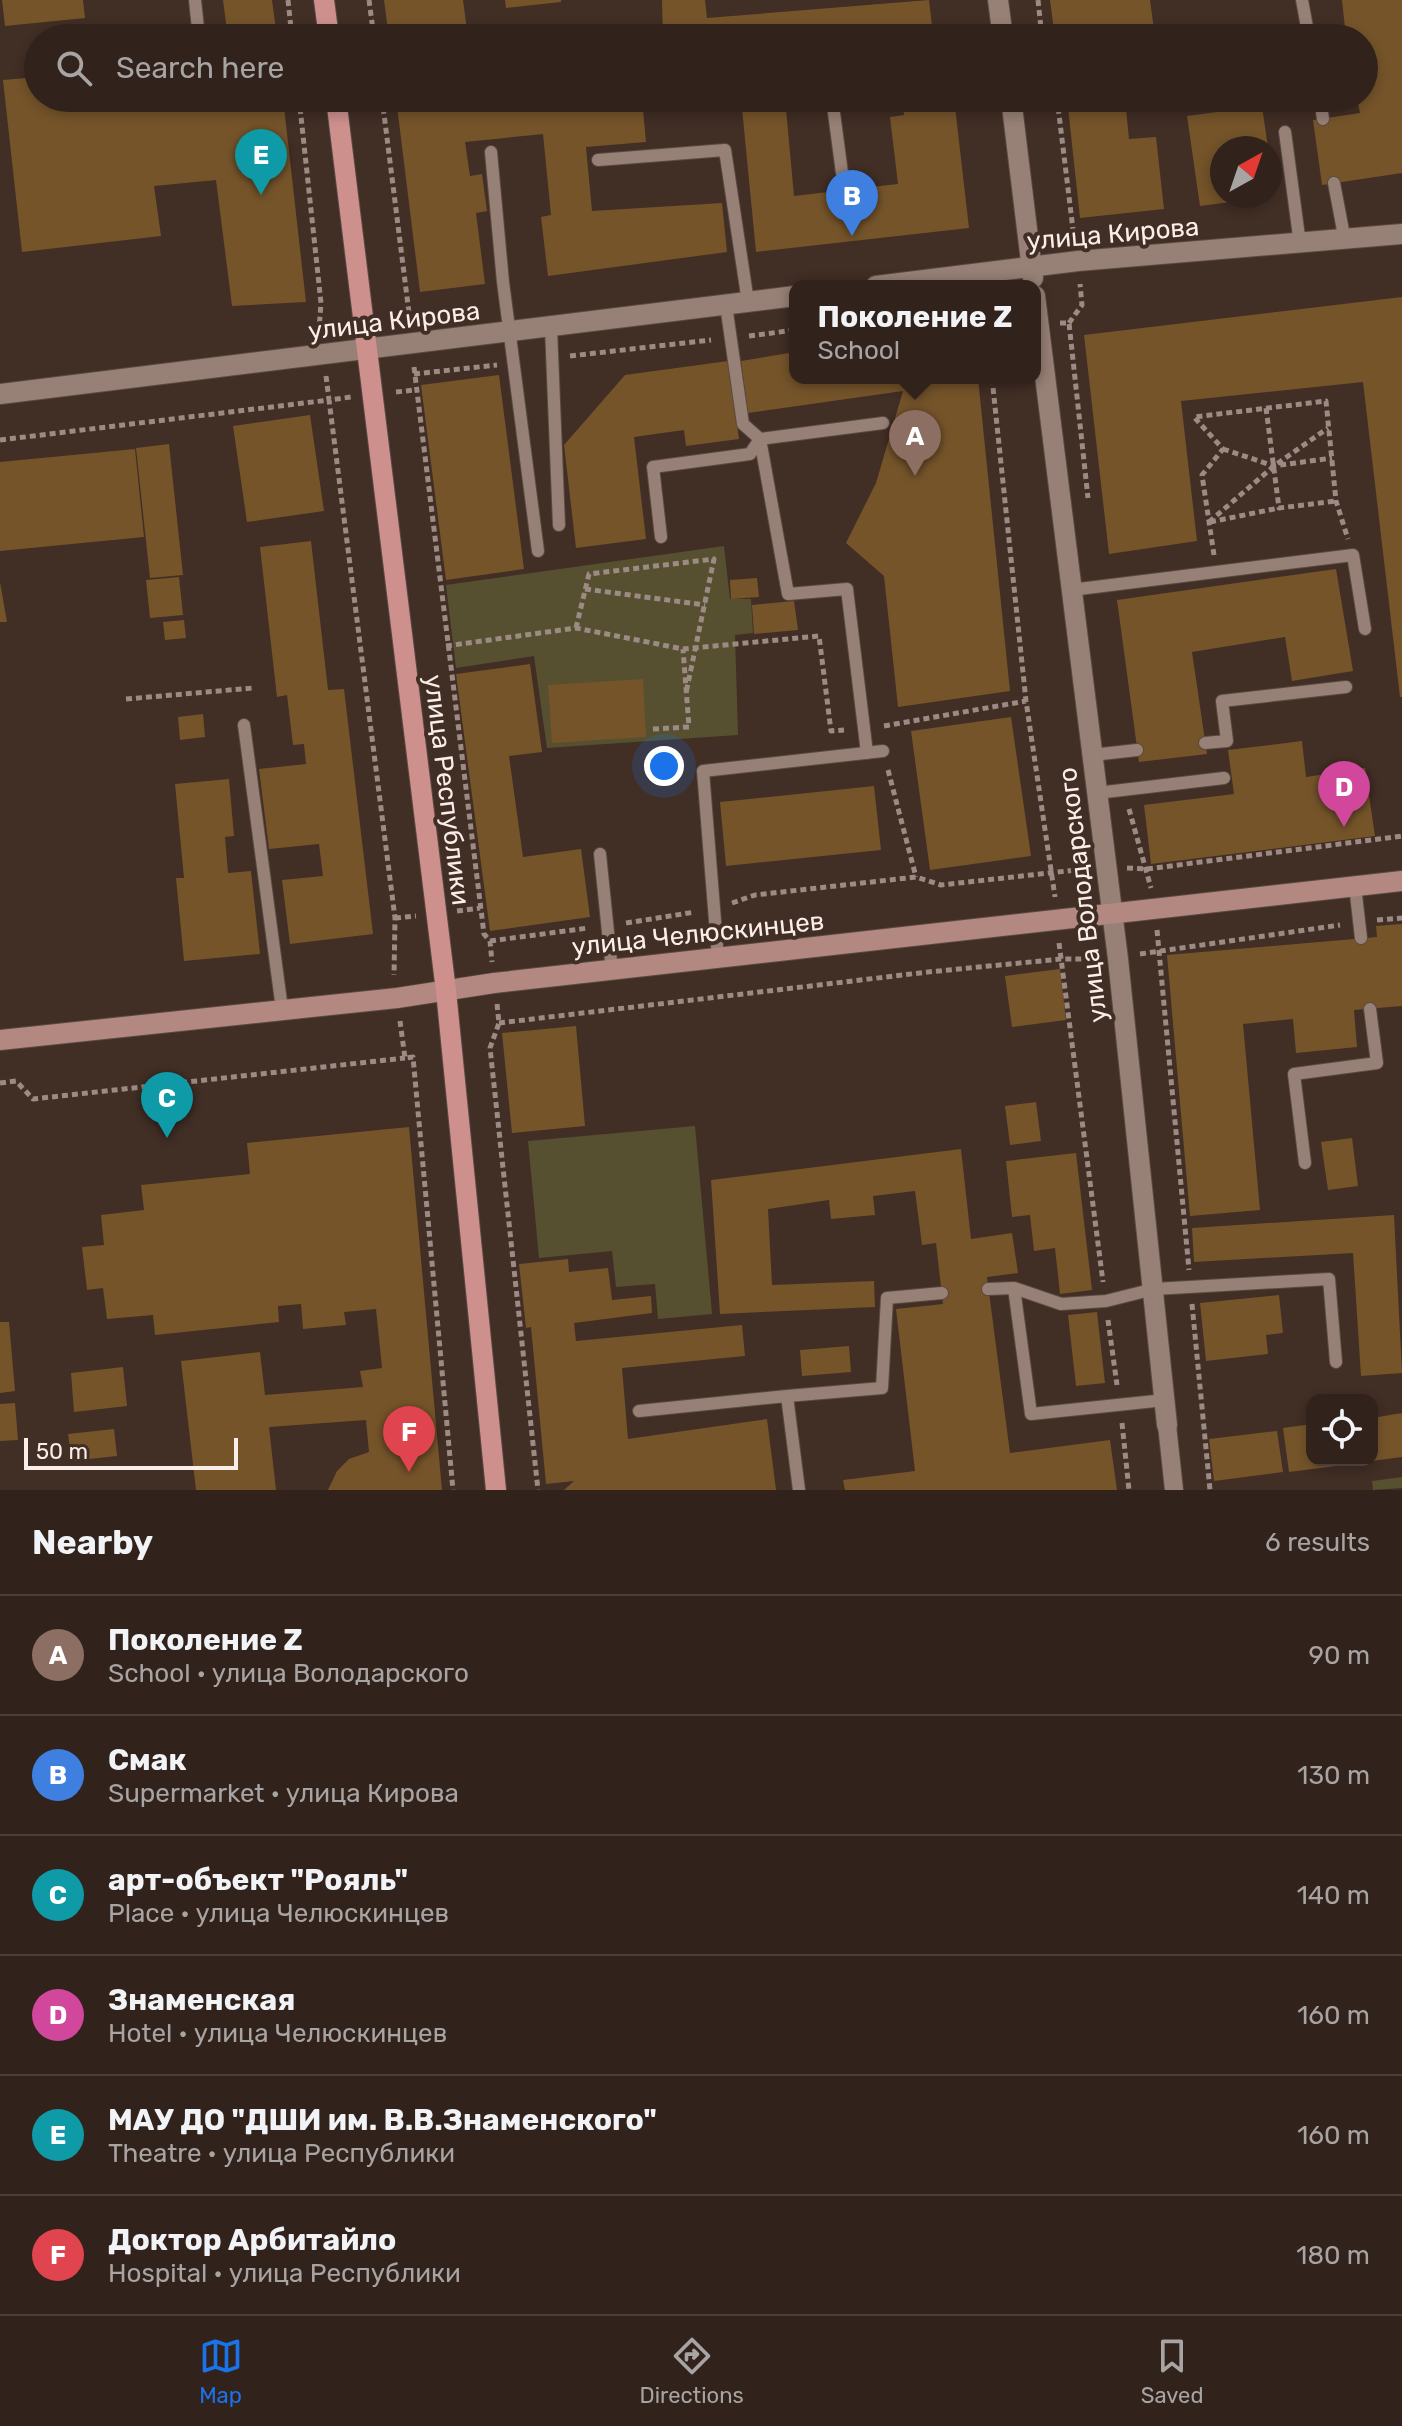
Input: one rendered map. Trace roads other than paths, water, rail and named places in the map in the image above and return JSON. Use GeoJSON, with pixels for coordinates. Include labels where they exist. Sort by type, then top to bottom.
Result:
{"type":"FeatureCollection","features":[{"type":"Feature","properties":{"kind":"main road"},"geometry":{"type":"LineString","coordinates":[[324,0],[327,24]]}},
{"type":"Feature","properties":{"kind":"main road","name":"улица Республики"},"geometry":{"type":"LineString","coordinates":[[338,112],[446,991],[496,1490]]}},
{"type":"Feature","properties":{"kind":"main road","name":"улица Челюскинцев"},"geometry":{"type":"LineString","coordinates":[[0,1040],[397,998],[718,958],[1402,881]]}},
{"type":"Feature","properties":{"kind":"street"},"geometry":{"type":"LineString","coordinates":[[998,0],[1001,24]]}},
{"type":"Feature","properties":{"kind":"street"},"geometry":{"type":"LineString","coordinates":[[1013,112],[1033,276]]}},
{"type":"Feature","properties":{"kind":"street","name":"улица Кирова"},"geometry":{"type":"LineString","coordinates":[[970,280],[1033,276],[1078,261],[1402,234]]}},
{"type":"Feature","properties":{"kind":"street","name":"улица Кирова"},"geometry":{"type":"LineString","coordinates":[[0,394],[789,297]]}},
{"type":"Feature","properties":{"kind":"street","name":"улица Володарского"},"geometry":{"type":"LineString","coordinates":[[1041,348],[1118,959],[1174,1490]]}},
{"type":"Feature","properties":{"kind":"lane"},"geometry":{"type":"LineString","coordinates":[[195,0],[198,24]]}},
{"type":"Feature","properties":{"kind":"lane"},"geometry":{"type":"LineString","coordinates":[[1302,0],[1306,24]]}},
{"type":"Feature","properties":{"kind":"lane"},"geometry":{"type":"LineString","coordinates":[[834,112],[842,173]]}},
{"type":"Feature","properties":{"kind":"lane"},"geometry":{"type":"LineString","coordinates":[[1322,112],[1323,119]]}},
{"type":"Feature","properties":{"kind":"lane"},"geometry":{"type":"LineString","coordinates":[[1285,132],[1300,244]]}},
{"type":"Feature","properties":{"kind":"lane"},"geometry":{"type":"LineString","coordinates":[[598,160],[725,150],[748,302]]}},
{"type":"Feature","properties":{"kind":"lane"},"geometry":{"type":"LineString","coordinates":[[491,152],[503,282],[516,363],[538,551]]}},
{"type":"Feature","properties":{"kind":"lane"},"geometry":{"type":"LineString","coordinates":[[1334,183],[1345,241]]}},
{"type":"Feature","properties":{"kind":"lane"},"geometry":{"type":"LineString","coordinates":[[726,305],[743,424],[760,439],[788,594],[847,589],[867,753]]}},
{"type":"Feature","properties":{"kind":"lane"},"geometry":{"type":"LineString","coordinates":[[551,328],[559,525]]}},
{"type":"Feature","properties":{"kind":"lane"},"geometry":{"type":"LineString","coordinates":[[661,537],[653,467],[750,454],[760,439],[883,423]]}},
{"type":"Feature","properties":{"kind":"lane"},"geometry":{"type":"LineString","coordinates":[[1071,590],[1353,555],[1365,629]]}},
{"type":"Feature","properties":{"kind":"lane"},"geometry":{"type":"LineString","coordinates":[[1205,743],[1227,741],[1222,701],[1346,687]]}},
{"type":"Feature","properties":{"kind":"lane"},"geometry":{"type":"LineString","coordinates":[[244,725],[282,1009]]}},
{"type":"Feature","properties":{"kind":"lane"},"geometry":{"type":"LineString","coordinates":[[1092,755],[1137,750]]}},
{"type":"Feature","properties":{"kind":"lane"},"geometry":{"type":"LineString","coordinates":[[718,958],[703,771],[883,751]]}},
{"type":"Feature","properties":{"kind":"lane"},"geometry":{"type":"LineString","coordinates":[[1097,793],[1224,778]]}},
{"type":"Feature","properties":{"kind":"lane"},"geometry":{"type":"LineString","coordinates":[[600,854],[612,971]]}},
{"type":"Feature","properties":{"kind":"lane"},"geometry":{"type":"LineString","coordinates":[[1355,886],[1361,938]]}},
{"type":"Feature","properties":{"kind":"lane"},"geometry":{"type":"LineString","coordinates":[[1305,1163],[1294,1074],[1377,1063],[1370,1009]]}},
{"type":"Feature","properties":{"kind":"lane"},"geometry":{"type":"LineString","coordinates":[[988,1289],[1014,1288],[1061,1304],[1106,1301],[1154,1289],[1329,1279],[1336,1362]]}},
{"type":"Feature","properties":{"kind":"lane"},"geometry":{"type":"LineString","coordinates":[[1014,1288],[1031,1414],[1165,1400]]}},
{"type":"Feature","properties":{"kind":"lane"},"geometry":{"type":"LineString","coordinates":[[639,1411],[882,1388],[887,1298],[942,1293]]}},
{"type":"Feature","properties":{"kind":"lane"},"geometry":{"type":"LineString","coordinates":[[787,1396],[799,1490]]}},
{"type":"Feature","properties":{"kind":"place","name":"МАУ ДО \"ДШИ им. В.В.Знаменского\""},"geometry":{"type":"Point","coordinates":[261,195]}},
{"type":"Feature","properties":{"kind":"place","name":"Смак"},"geometry":{"type":"Point","coordinates":[852,236]}},
{"type":"Feature","properties":{"kind":"place","name":"Поколение Z"},"geometry":{"type":"Point","coordinates":[915,476]}},
{"type":"Feature","properties":{"kind":"place","name":"Знаменская"},"geometry":{"type":"Point","coordinates":[1344,827]}},
{"type":"Feature","properties":{"kind":"place","name":"арт-объект \"Рояль\""},"geometry":{"type":"Point","coordinates":[167,1138]}},
{"type":"Feature","properties":{"kind":"place","name":"Доктор Арбитайло"},"geometry":{"type":"Point","coordinates":[409,1472]}}]}
